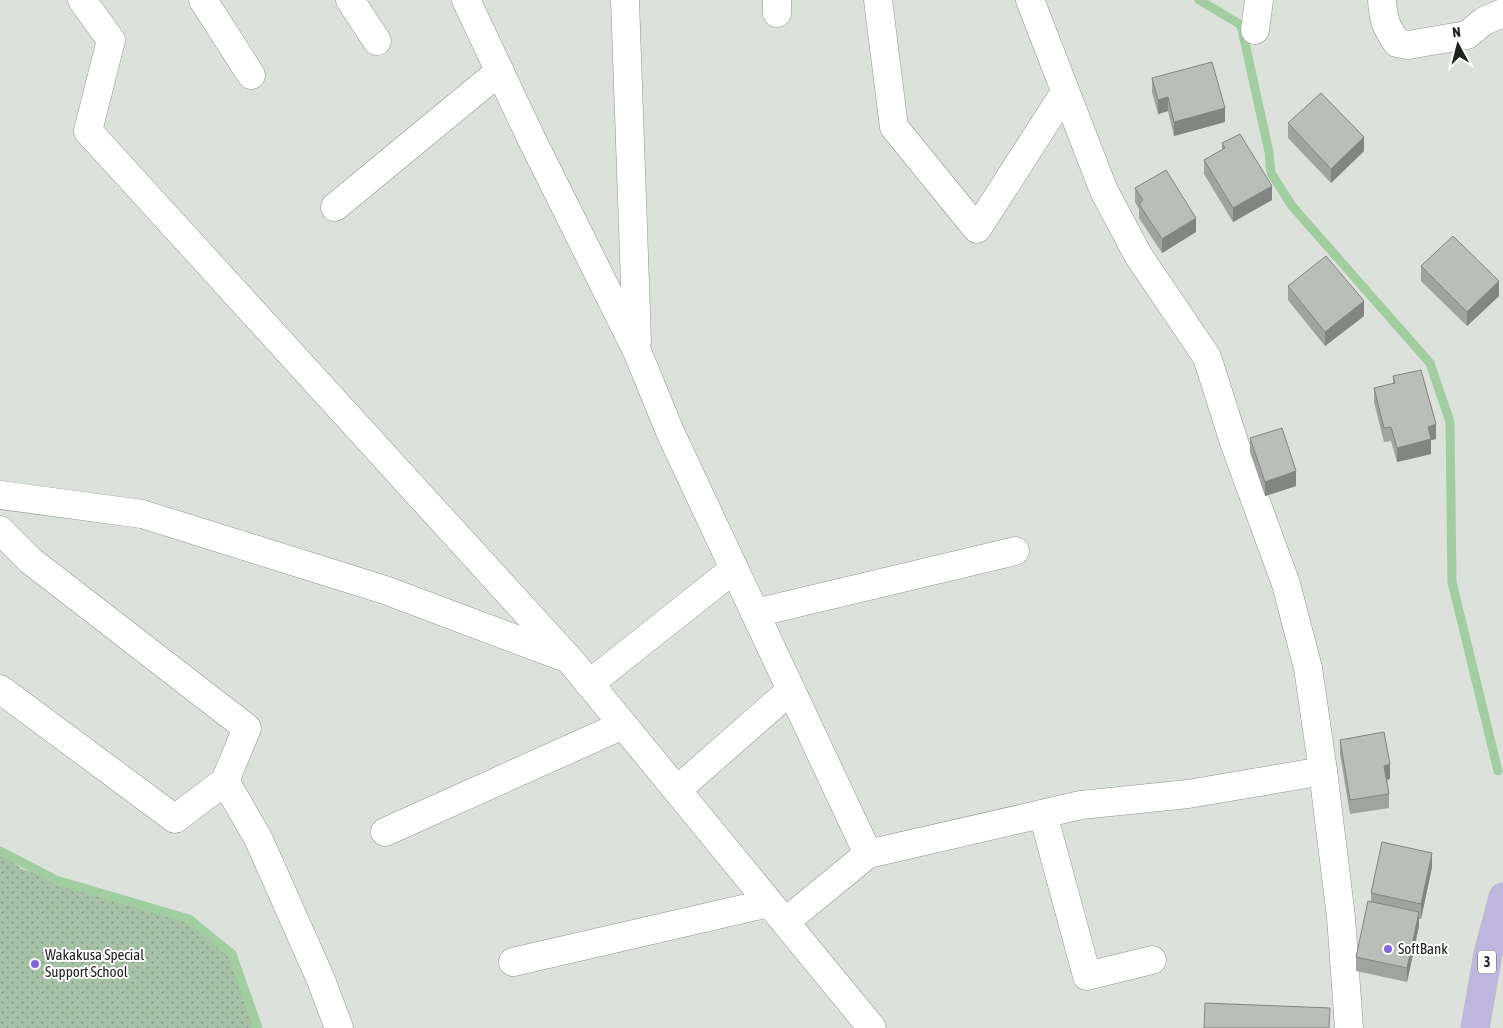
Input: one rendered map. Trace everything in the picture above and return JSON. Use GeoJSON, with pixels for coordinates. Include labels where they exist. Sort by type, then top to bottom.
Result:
{"type":"FeatureCollection","features":[{"type":"Feature","properties":{"kind":"main road","name":"3"},"geometry":{"type":"LineString","coordinates":[[1475,1028],[1488,954],[1503,897]]}},
{"type":"Feature","properties":{"kind":"street"},"geometry":{"type":"LineString","coordinates":[[82,0],[110,40],[88,131],[570,660],[872,1028]]}},
{"type":"Feature","properties":{"kind":"street"},"geometry":{"type":"LineString","coordinates":[[203,0],[251,75]]}},
{"type":"Feature","properties":{"kind":"street"},"geometry":{"type":"LineString","coordinates":[[350,0],[377,41]]}},
{"type":"Feature","properties":{"kind":"street"},"geometry":{"type":"LineString","coordinates":[[466,0],[637,351],[671,434],[868,854]]}},
{"type":"Feature","properties":{"kind":"street"},"geometry":{"type":"LineString","coordinates":[[625,0],[637,351]]}},
{"type":"Feature","properties":{"kind":"street"},"geometry":{"type":"LineString","coordinates":[[878,0],[894,127],[977,229],[1065,92]]}},
{"type":"Feature","properties":{"kind":"street"},"geometry":{"type":"LineString","coordinates":[[1030,0],[1104,191],[1138,255],[1207,357],[1235,445],[1286,584],[1308,668],[1323,771],[1341,918],[1349,1028]]}},
{"type":"Feature","properties":{"kind":"street"},"geometry":{"type":"LineString","coordinates":[[1256,30],[1259,0]]}},
{"type":"Feature","properties":{"kind":"street"},"geometry":{"type":"LineString","coordinates":[[1382,0],[1383,17],[1389,31],[1397,43],[1408,45],[1467,35],[1484,21],[1503,13]]}},
{"type":"Feature","properties":{"kind":"street"},"geometry":{"type":"LineString","coordinates":[[1503,0],[1503,5]]}},
{"type":"Feature","properties":{"kind":"street"},"geometry":{"type":"LineString","coordinates":[[335,207],[500,71]]}},
{"type":"Feature","properties":{"kind":"street"},"geometry":{"type":"LineString","coordinates":[[0,496],[142,514],[385,590],[570,660]]}},
{"type":"Feature","properties":{"kind":"street"},"geometry":{"type":"LineString","coordinates":[[0,530],[31,561],[247,728],[225,781],[175,819],[0,689]]}},
{"type":"Feature","properties":{"kind":"street"},"geometry":{"type":"LineString","coordinates":[[755,613],[1015,551]]}},
{"type":"Feature","properties":{"kind":"street"},"geometry":{"type":"LineString","coordinates":[[589,684],[734,569]]}},
{"type":"Feature","properties":{"kind":"street"},"geometry":{"type":"LineString","coordinates":[[677,790],[791,690]]}},
{"type":"Feature","properties":{"kind":"street"},"geometry":{"type":"LineString","coordinates":[[385,832],[623,724]]}},
{"type":"Feature","properties":{"kind":"street"},"geometry":{"type":"LineString","coordinates":[[513,962],[777,913],[868,854],[1081,805],[1188,794],[1323,771]]}},
{"type":"Feature","properties":{"kind":"street"},"geometry":{"type":"LineString","coordinates":[[225,781],[258,838],[321,980],[338,1028]]}},
{"type":"Feature","properties":{"kind":"street"},"geometry":{"type":"LineString","coordinates":[[1043,814],[1087,976],[1152,960]]}},
{"type":"Feature","properties":{"kind":"green space"},"geometry":{"type":"Polygon","coordinates":[[[0,853],[22,869],[189,919],[232,954],[258,1028],[0,1028],[0,853]]]}},
{"type":"Feature","properties":{"kind":"building"},"geometry":{"type":"Polygon","coordinates":[[[1212,62],[1225,108],[1174,122],[1168,97],[1158,100],[1152,78],[1212,62]]]}},
{"type":"Feature","properties":{"kind":"building"},"geometry":{"type":"Polygon","coordinates":[[[1321,93],[1364,137],[1331,169],[1288,123],[1321,93]]]}},
{"type":"Feature","properties":{"kind":"building"},"geometry":{"type":"Polygon","coordinates":[[[1240,134],[1272,186],[1233,208],[1204,160],[1225,148],[1222,143],[1240,134]]]}},
{"type":"Feature","properties":{"kind":"building"},"geometry":{"type":"Polygon","coordinates":[[[1166,170],[1196,218],[1162,239],[1139,204],[1143,200],[1135,188],[1166,170]]]}},
{"type":"Feature","properties":{"kind":"building"},"geometry":{"type":"Polygon","coordinates":[[[1453,236],[1499,281],[1467,312],[1421,266],[1453,236]]]}},
{"type":"Feature","properties":{"kind":"building"},"geometry":{"type":"Polygon","coordinates":[[[1326,256],[1364,301],[1325,332],[1288,286],[1326,256]]]}},
{"type":"Feature","properties":{"kind":"building"},"geometry":{"type":"Polygon","coordinates":[[[1421,370],[1436,424],[1428,427],[1431,439],[1397,448],[1391,427],[1384,428],[1374,388],[1395,383],[1393,376],[1421,370]]]}},
{"type":"Feature","properties":{"kind":"building"},"geometry":{"type":"Polygon","coordinates":[[[1282,428],[1296,471],[1265,482],[1250,438],[1282,428]]]}},
{"type":"Feature","properties":{"kind":"building"},"geometry":{"type":"Polygon","coordinates":[[[1384,732],[1390,764],[1384,766],[1389,794],[1350,800],[1340,740],[1384,732]]]}},
{"type":"Feature","properties":{"kind":"building"},"geometry":{"type":"Polygon","coordinates":[[[1382,842],[1432,853],[1421,904],[1371,893],[1382,842]]]}},
{"type":"Feature","properties":{"kind":"building","name":"SoftBank"},"geometry":{"type":"Polygon","coordinates":[[[1368,901],[1419,912],[1407,968],[1356,957],[1368,901]]]}},
{"type":"Feature","properties":{"kind":"building"},"geometry":{"type":"Polygon","coordinates":[[[1205,1003],[1330,1008],[1329,1028],[1204,1028],[1205,1003]]]}},
{"type":"Feature","properties":{"kind":"waterway"},"geometry":{"type":"LineString","coordinates":[[1199,0],[1241,25],[1269,152],[1271,173],[1292,206],[1430,363],[1450,422],[1452,582],[1498,771]]}},
{"type":"Feature","properties":{"kind":"waterway"},"geometry":{"type":"LineString","coordinates":[[0,851],[56,880],[189,919],[232,954],[258,1028]]}},
{"type":"Feature","properties":{"kind":"place","name":"SoftBank"},"geometry":{"type":"Point","coordinates":[1388,949]}},
{"type":"Feature","properties":{"kind":"place","name":"Wakakusa Special Support School"},"geometry":{"type":"Point","coordinates":[35,964]}}]}
